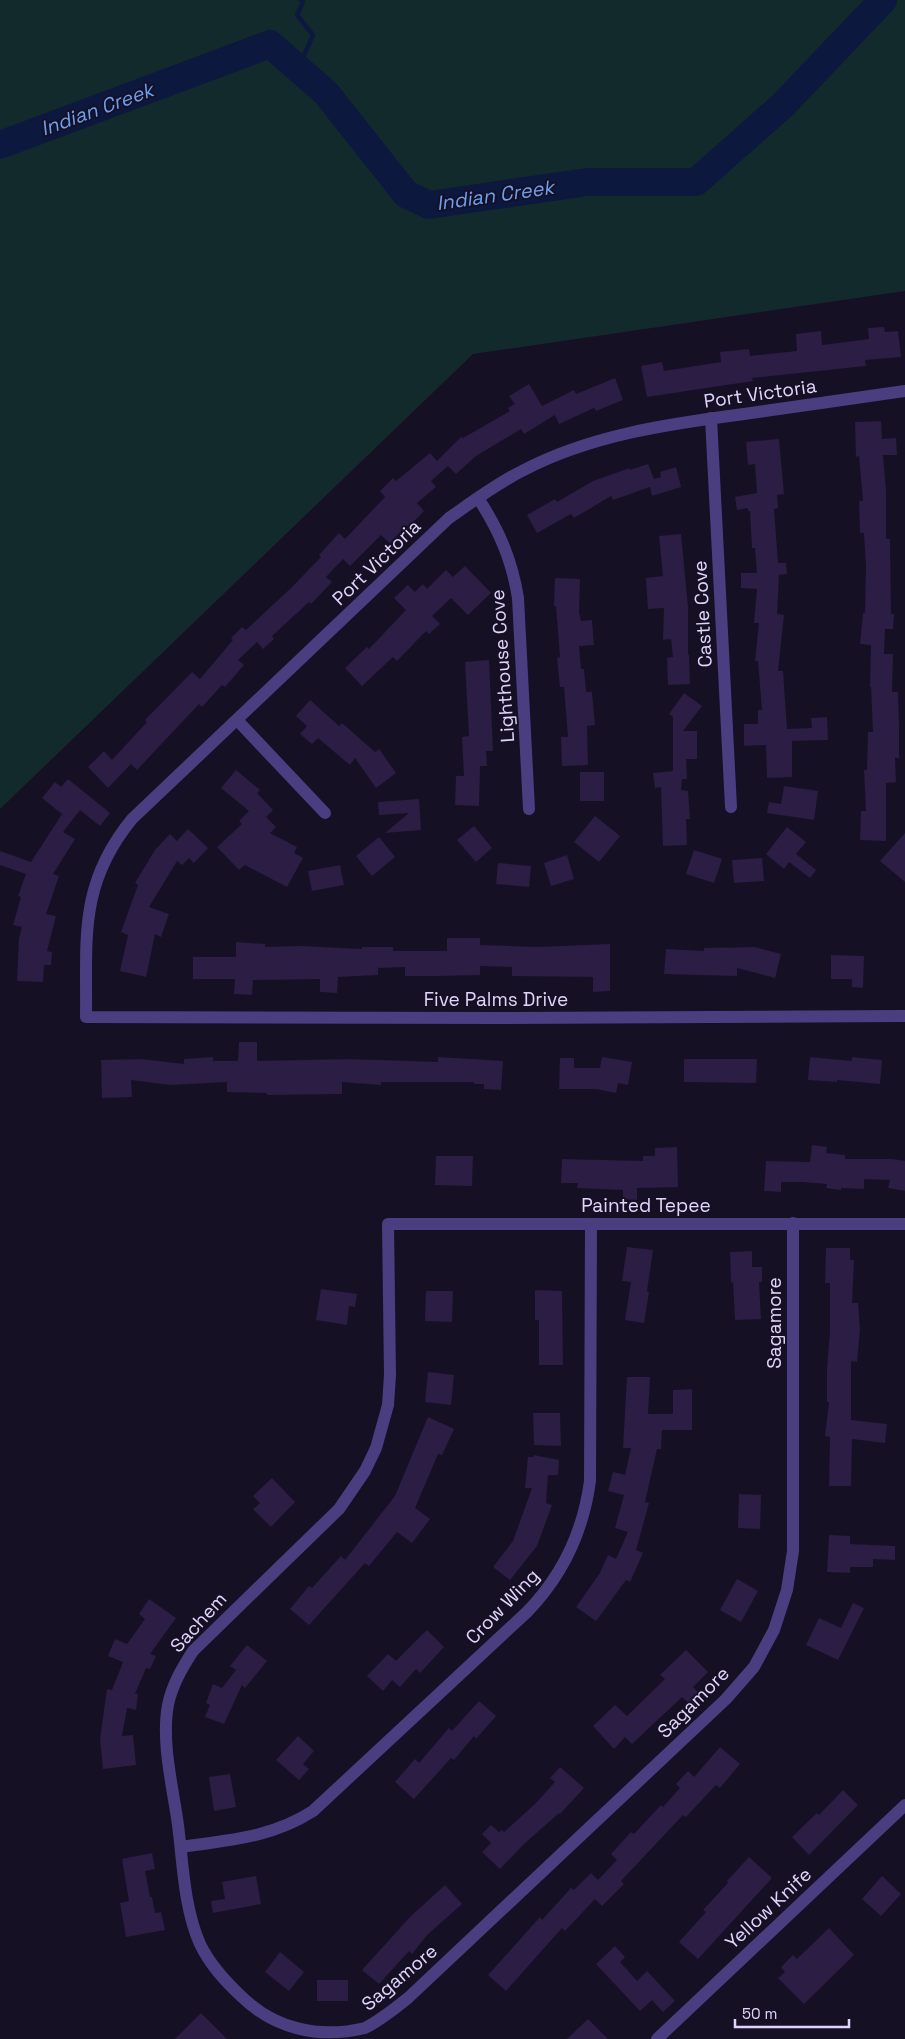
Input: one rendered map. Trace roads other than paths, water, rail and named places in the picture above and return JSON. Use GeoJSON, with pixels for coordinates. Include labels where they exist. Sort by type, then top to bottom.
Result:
{"type":"FeatureCollection","features":[{"type":"Feature","properties":{"kind":"street","name":"Port Victoria"},"geometry":{"type":"LineString","coordinates":[[86,1018],[88,914],[102,863],[115,840],[132,819],[449,518],[522,471],[564,453],[660,426],[905,391]]}},
{"type":"Feature","properties":{"kind":"street","name":"Castle Cove"},"geometry":{"type":"LineString","coordinates":[[711,418],[731,807]]}},
{"type":"Feature","properties":{"kind":"street","name":"Lighthouse Cove"},"geometry":{"type":"LineString","coordinates":[[478,498],[502,538],[509,557],[517,591],[529,809]]}},
{"type":"Feature","properties":{"kind":"street"},"geometry":{"type":"LineString","coordinates":[[237,720],[325,813]]}},
{"type":"Feature","properties":{"kind":"street","name":"Five Palms Drive"},"geometry":{"type":"LineString","coordinates":[[86,1018],[905,1016]]}},
{"type":"Feature","properties":{"kind":"street","name":"Sagamore"},"geometry":{"type":"LineString","coordinates":[[310,2036],[343,2035],[364,2029],[383,2018],[408,1998],[726,1699],[741,1683],[765,1649],[782,1610],[793,1550],[793,1223]]}},
{"type":"Feature","properties":{"kind":"street","name":"Painted Tepee"},"geometry":{"type":"LineString","coordinates":[[388,1224],[905,1224]]}},
{"type":"Feature","properties":{"kind":"street","name":"Sachem"},"geometry":{"type":"LineString","coordinates":[[310,2036],[289,2030],[270,2021],[253,2008],[213,1967],[200,1943],[189,1908],[166,1736],[168,1706],[180,1671],[193,1651],[210,1632],[340,1508],[365,1471],[376,1448],[388,1405],[390,1375],[388,1224]]}},
{"type":"Feature","properties":{"kind":"street","name":"Crow Wing"},"geometry":{"type":"LineString","coordinates":[[181,1847],[264,1834],[286,1826],[313,1811],[526,1612],[554,1580],[575,1543],[587,1502],[590,1481],[591,1224]]}},
{"type":"Feature","properties":{"kind":"street","name":"Yellow Knife"},"geometry":{"type":"LineString","coordinates":[[657,2039],[905,1805]]}},
{"type":"Feature","properties":{"kind":"waterway"},"geometry":{"type":"LineString","coordinates":[[298,69],[313,35],[297,15],[303,2],[301,0]]}},
{"type":"Feature","properties":{"kind":"waterway","name":"Indian Creek"},"geometry":{"type":"LineString","coordinates":[[0,145],[270,44],[326,93],[406,194],[429,205],[587,182],[696,182],[783,105],[883,0]]}}]}
